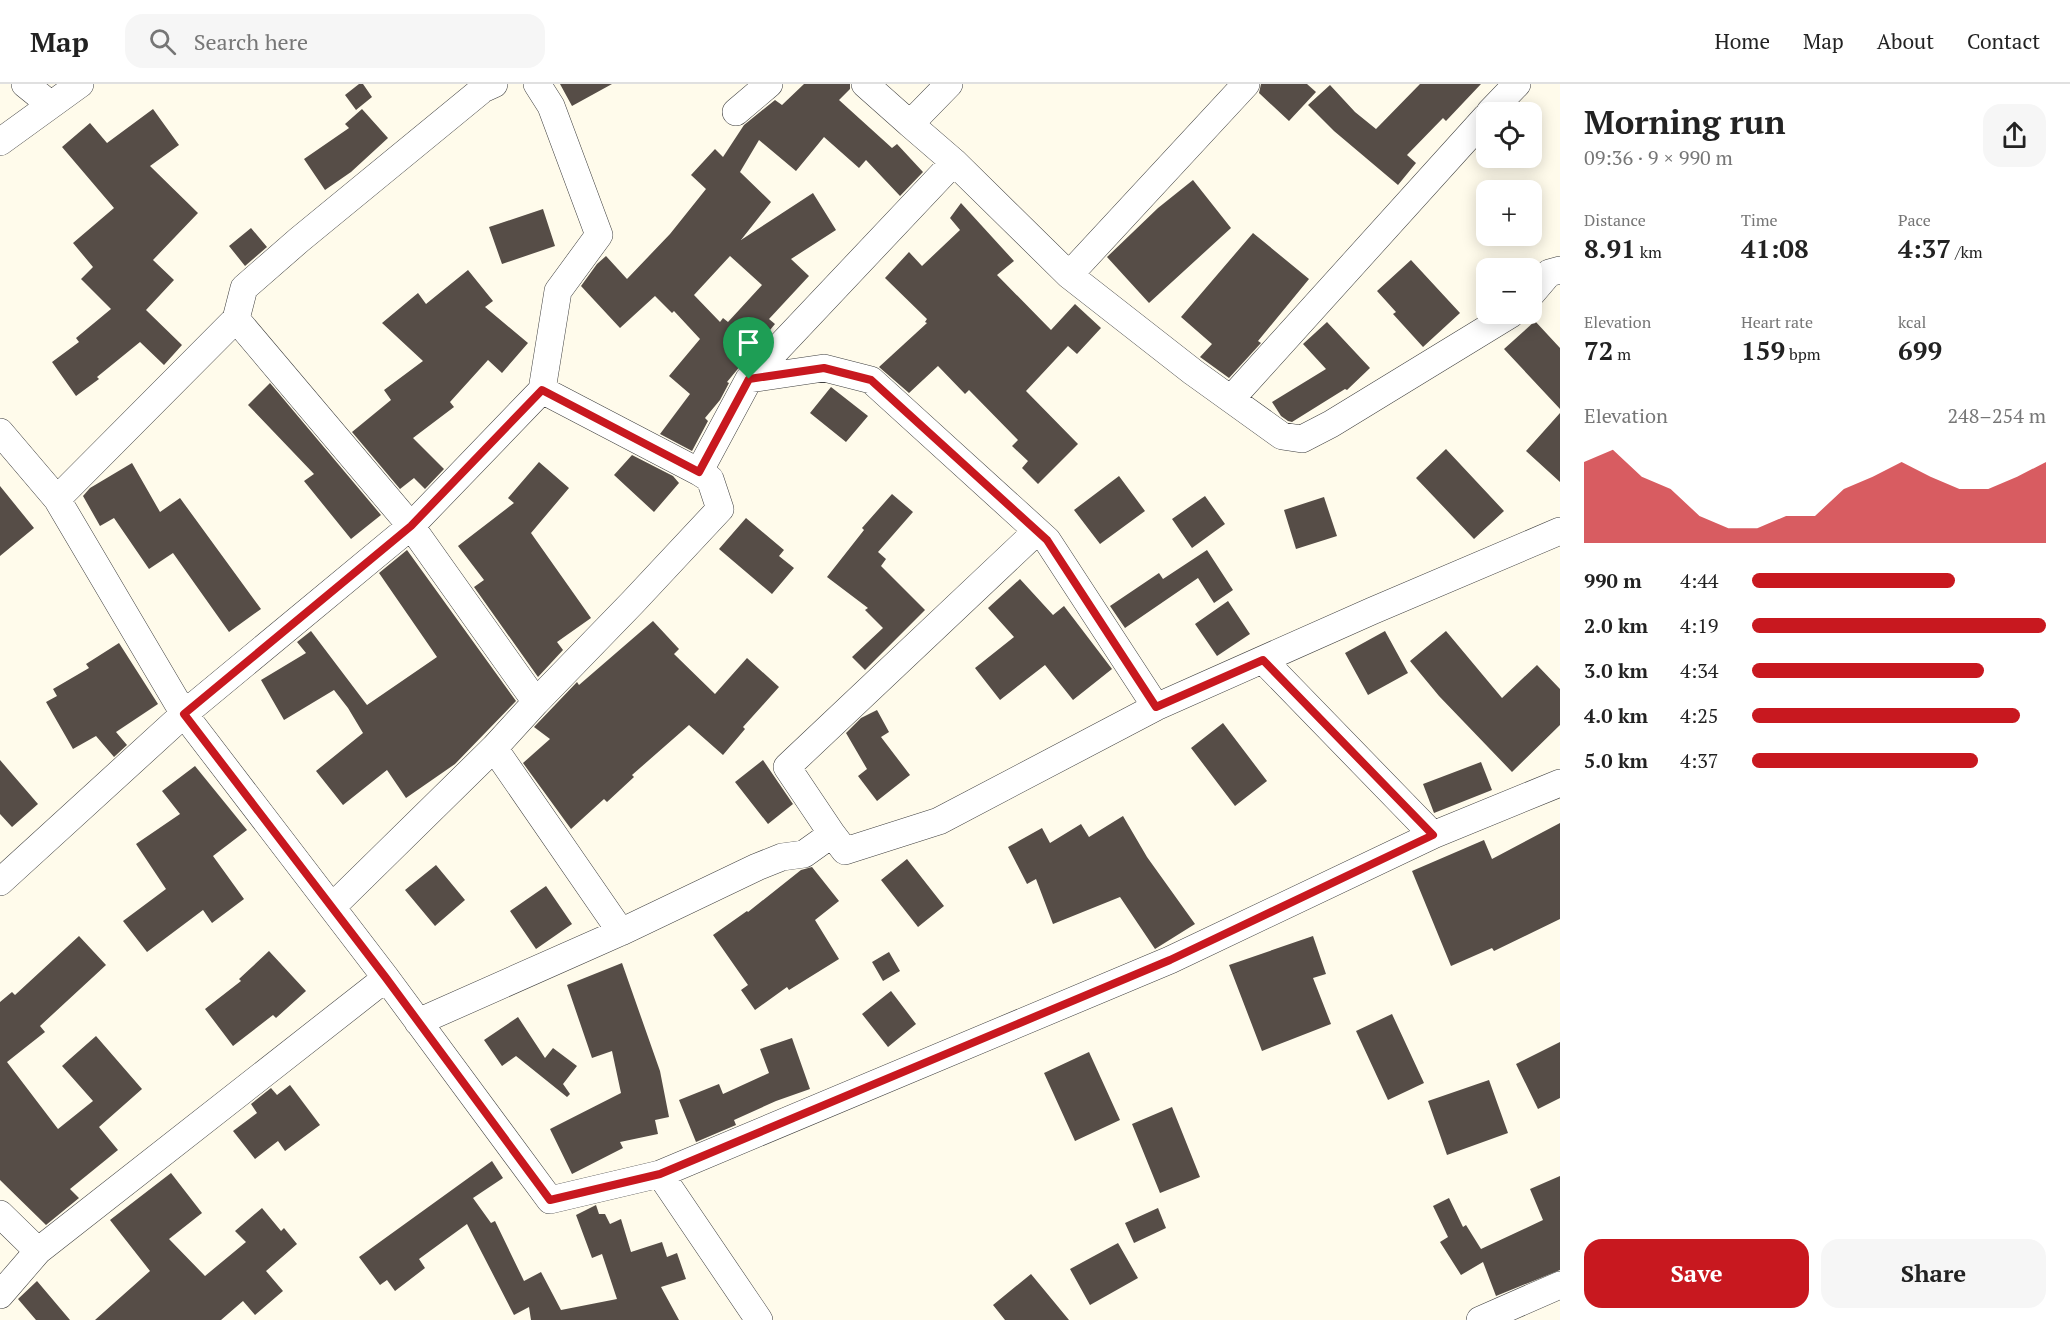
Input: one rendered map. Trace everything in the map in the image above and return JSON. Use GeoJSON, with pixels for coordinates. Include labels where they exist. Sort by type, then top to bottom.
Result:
{"type":"FeatureCollection","features":[{"type":"Feature","properties":{"kind":"street"},"geometry":{"type":"LineString","coordinates":[[25,84],[51,105]]}},
{"type":"Feature","properties":{"kind":"street"},"geometry":{"type":"LineString","coordinates":[[0,142],[80,84]]}},
{"type":"Feature","properties":{"kind":"street"},"geometry":{"type":"LineString","coordinates":[[57,499],[236,319],[244,288],[483,89],[494,84]]}},
{"type":"Feature","properties":{"kind":"street"},"geometry":{"type":"LineString","coordinates":[[0,882],[184,714],[411,526],[542,390],[558,291],[599,235],[551,106],[537,84]]}},
{"type":"Feature","properties":{"kind":"street"},"geometry":{"type":"LineString","coordinates":[[736,112],[769,84]]}},
{"type":"Feature","properties":{"kind":"street"},"geometry":{"type":"LineString","coordinates":[[865,84],[954,162],[1069,275],[1282,436],[1302,439],[1495,324]]}},
{"type":"Feature","properties":{"kind":"street"},"geometry":{"type":"LineString","coordinates":[[910,124],[949,84]]}},
{"type":"Feature","properties":{"kind":"street"},"geometry":{"type":"LineString","coordinates":[[1069,275],[1246,84]]}},
{"type":"Feature","properties":{"kind":"street"},"geometry":{"type":"LineString","coordinates":[[1500,102],[1517,84]]}},
{"type":"Feature","properties":{"kind":"street"},"geometry":{"type":"LineString","coordinates":[[1231,399],[1476,128]]}},
{"type":"Feature","properties":{"kind":"street"},"geometry":{"type":"LineString","coordinates":[[699,472],[749,379],[954,162]]}},
{"type":"Feature","properties":{"kind":"street"},"geometry":{"type":"LineString","coordinates":[[1542,281],[1549,273],[1560,270]]}},
{"type":"Feature","properties":{"kind":"street"},"geometry":{"type":"LineString","coordinates":[[236,319],[411,526],[536,702]]}},
{"type":"Feature","properties":{"kind":"street"},"geometry":{"type":"LineString","coordinates":[[749,379],[824,368],[871,380],[1047,540],[1156,707]]}},
{"type":"Feature","properties":{"kind":"street"},"geometry":{"type":"LineString","coordinates":[[332,907],[494,748],[720,509],[710,479],[542,390]]}},
{"type":"Feature","properties":{"kind":"street"},"geometry":{"type":"LineString","coordinates":[[0,432],[57,499],[184,714],[386,978],[550,1200],[660,1174],[1170,960],[1433,835],[1560,783]]}},
{"type":"Feature","properties":{"kind":"street"},"geometry":{"type":"LineString","coordinates":[[1037,531],[787,767],[845,851],[939,821],[1156,707],[1560,531]]}},
{"type":"Feature","properties":{"kind":"street"},"geometry":{"type":"LineString","coordinates":[[1263,660],[1433,835]]}},
{"type":"Feature","properties":{"kind":"street"},"geometry":{"type":"LineString","coordinates":[[494,748],[621,932]]}},
{"type":"Feature","properties":{"kind":"street"},"geometry":{"type":"LineString","coordinates":[[418,1022],[621,932],[757,867],[782,857],[804,854],[832,834]]}},
{"type":"Feature","properties":{"kind":"street"},"geometry":{"type":"LineString","coordinates":[[0,1295],[38,1251],[386,978]]}},
{"type":"Feature","properties":{"kind":"street"},"geometry":{"type":"LineString","coordinates":[[660,1174],[759,1320]]}},
{"type":"Feature","properties":{"kind":"street"},"geometry":{"type":"LineString","coordinates":[[0,1214],[38,1251]]}},
{"type":"Feature","properties":{"kind":"street"},"geometry":{"type":"LineString","coordinates":[[1480,1320],[1560,1285]]}},
{"type":"Feature","properties":{"kind":"building"},"geometry":{"type":"Polygon","coordinates":[[[359,84],[363,84],[372,97],[356,110],[345,95],[359,84]]]}},
{"type":"Feature","properties":{"kind":"building"},"geometry":{"type":"Polygon","coordinates":[[[560,84],[612,84],[572,106],[560,84]]]}},
{"type":"Feature","properties":{"kind":"building"},"geometry":{"type":"Polygon","coordinates":[[[804,84],[850,84],[850,89],[839,100],[892,148],[897,144],[923,172],[900,196],[866,160],[859,168],[824,137],[796,171],[759,140],[740,172],[771,202],[741,240],[813,193],[836,230],[791,259],[809,276],[769,319],[775,324],[727,382],[729,383],[720,400],[705,418],[708,421],[692,451],[660,434],[690,394],[669,376],[700,339],[674,311],[672,313],[655,296],[620,328],[581,286],[606,256],[627,279],[670,234],[706,189],[691,175],[715,149],[723,157],[744,125],[775,100],[782,105],[804,84]],[[730,256],[694,295],[720,322],[723,318],[728,322],[762,285],[730,256]]]}},
{"type":"Feature","properties":{"kind":"building"},"geometry":{"type":"Polygon","coordinates":[[[1261,84],[1307,84],[1316,92],[1289,121],[1259,93],[1261,84]]]}},
{"type":"Feature","properties":{"kind":"building"},"geometry":{"type":"Polygon","coordinates":[[[1420,84],[1481,84],[1446,121],[1443,118],[1407,155],[1416,163],[1398,185],[1334,131],[1308,105],[1330,85],[1355,112],[1376,129],[1420,84]]]}},
{"type":"Feature","properties":{"kind":"building"},"geometry":{"type":"Polygon","coordinates":[[[153,109],[179,145],[150,166],[198,213],[153,260],[174,280],[146,310],[182,345],[164,365],[140,342],[97,377],[99,379],[76,396],[52,362],[79,342],[76,338],[111,309],[81,279],[93,267],[73,243],[114,208],[62,147],[90,123],[107,143],[153,109]]]}},
{"type":"Feature","properties":{"kind":"building"},"geometry":{"type":"Polygon","coordinates":[[[362,109],[388,138],[351,172],[325,190],[304,159],[349,128],[345,124],[362,109]]]}},
{"type":"Feature","properties":{"kind":"building"},"geometry":{"type":"Polygon","coordinates":[[[1193,180],[1231,228],[1149,303],[1107,257],[1158,208],[1193,180]]]}},
{"type":"Feature","properties":{"kind":"building"},"geometry":{"type":"Polygon","coordinates":[[[961,203],[1014,261],[997,275],[1051,330],[1075,304],[1101,328],[1077,354],[1068,346],[1026,391],[1078,444],[1038,484],[1022,468],[1028,461],[1012,446],[1018,440],[969,390],[965,394],[938,366],[909,393],[879,367],[927,323],[925,322],[927,319],[885,278],[909,252],[922,266],[960,230],[950,218],[961,203]]]}},
{"type":"Feature","properties":{"kind":"building"},"geometry":{"type":"Polygon","coordinates":[[[543,209],[555,246],[502,264],[489,227],[543,209]]]}},
{"type":"Feature","properties":{"kind":"building"},"geometry":{"type":"Polygon","coordinates":[[[251,228],[267,247],[245,266],[229,246],[251,228]]]}},
{"type":"Feature","properties":{"kind":"building"},"geometry":{"type":"Polygon","coordinates":[[[1253,233],[1309,279],[1258,341],[1261,343],[1229,378],[1200,357],[1212,344],[1181,317],[1253,233]]]}},
{"type":"Feature","properties":{"kind":"building"},"geometry":{"type":"Polygon","coordinates":[[[1411,260],[1460,313],[1423,347],[1393,314],[1396,312],[1377,291],[1411,260]]]}},
{"type":"Feature","properties":{"kind":"building"},"geometry":{"type":"Polygon","coordinates":[[[468,270],[493,301],[485,307],[528,343],[502,373],[488,360],[450,402],[454,407],[413,438],[444,469],[425,489],[414,478],[400,489],[352,432],[391,400],[384,390],[423,361],[382,323],[418,293],[426,304],[468,270]]]}},
{"type":"Feature","properties":{"kind":"building"},"geometry":{"type":"Polygon","coordinates":[[[1327,322],[1370,368],[1347,390],[1345,389],[1292,422],[1288,421],[1281,416],[1272,402],[1326,369],[1303,344],[1327,322]]]}},
{"type":"Feature","properties":{"kind":"building"},"geometry":{"type":"Polygon","coordinates":[[[1532,324],[1538,324],[1560,348],[1560,409],[1504,349],[1532,324]]]}},
{"type":"Feature","properties":{"kind":"building"},"geometry":{"type":"Polygon","coordinates":[[[270,383],[381,515],[351,539],[304,481],[314,474],[248,405],[270,383]]]}},
{"type":"Feature","properties":{"kind":"building"},"geometry":{"type":"Polygon","coordinates":[[[831,387],[868,416],[846,442],[810,413],[831,387]]]}},
{"type":"Feature","properties":{"kind":"building"},"geometry":{"type":"Polygon","coordinates":[[[1560,413],[1560,482],[1526,451],[1560,413]]]}},
{"type":"Feature","properties":{"kind":"building"},"geometry":{"type":"Polygon","coordinates":[[[1446,449],[1504,511],[1474,539],[1416,478],[1446,449]]]}},
{"type":"Feature","properties":{"kind":"building"},"geometry":{"type":"Polygon","coordinates":[[[632,455],[673,476],[679,483],[654,512],[614,475],[632,455]]]}},
{"type":"Feature","properties":{"kind":"building"},"geometry":{"type":"Polygon","coordinates":[[[539,462],[569,488],[531,533],[591,618],[557,642],[563,650],[538,677],[474,587],[484,580],[458,546],[514,503],[508,498],[539,462]]]}},
{"type":"Feature","properties":{"kind":"building"},"geometry":{"type":"Polygon","coordinates":[[[132,463],[160,512],[180,498],[261,609],[229,632],[173,553],[149,569],[114,518],[100,526],[83,496],[90,488],[132,463]]]}},
{"type":"Feature","properties":{"kind":"building"},"geometry":{"type":"Polygon","coordinates":[[[1119,476],[1145,511],[1100,544],[1074,510],[1119,476]]]}},
{"type":"Feature","properties":{"kind":"building"},"geometry":{"type":"Polygon","coordinates":[[[0,486],[34,528],[0,556],[0,486]]]}},
{"type":"Feature","properties":{"kind":"building"},"geometry":{"type":"Polygon","coordinates":[[[892,494],[913,512],[878,552],[886,559],[881,566],[925,610],[865,670],[852,657],[883,628],[865,610],[868,608],[827,577],[864,530],[862,528],[892,494]]]}},
{"type":"Feature","properties":{"kind":"building"},"geometry":{"type":"Polygon","coordinates":[[[1205,496],[1225,524],[1192,548],[1172,519],[1205,496]]]}},
{"type":"Feature","properties":{"kind":"building"},"geometry":{"type":"Polygon","coordinates":[[[1324,497],[1337,536],[1296,549],[1284,510],[1324,497]]]}},
{"type":"Feature","properties":{"kind":"building"},"geometry":{"type":"Polygon","coordinates":[[[746,518],[784,550],[779,556],[794,568],[772,594],[719,549],[746,518]]]}},
{"type":"Feature","properties":{"kind":"building"},"geometry":{"type":"Polygon","coordinates":[[[407,550],[516,701],[455,764],[406,798],[387,770],[343,805],[316,771],[363,733],[348,708],[334,690],[284,720],[261,680],[306,653],[297,642],[311,631],[367,705],[437,657],[379,573],[407,550]]]}},
{"type":"Feature","properties":{"kind":"building"},"geometry":{"type":"Polygon","coordinates":[[[1207,550],[1233,590],[1214,603],[1198,578],[1125,628],[1110,606],[1159,573],[1163,579],[1207,550]]]}},
{"type":"Feature","properties":{"kind":"building"},"geometry":{"type":"Polygon","coordinates":[[[1020,579],[1053,615],[1064,606],[1112,669],[1073,700],[1045,665],[1000,700],[975,668],[1014,637],[988,608],[1020,579]]]}},
{"type":"Feature","properties":{"kind":"building"},"geometry":{"type":"Polygon","coordinates":[[[1228,601],[1250,634],[1217,656],[1195,624],[1228,601]]]}},
{"type":"Feature","properties":{"kind":"building"},"geometry":{"type":"Polygon","coordinates":[[[653,621],[679,649],[674,654],[715,694],[747,658],[779,687],[743,727],[745,729],[723,755],[689,725],[632,775],[634,777],[607,802],[604,799],[571,829],[523,763],[550,739],[534,727],[577,682],[579,685],[653,621]]]}},
{"type":"Feature","properties":{"kind":"building"},"geometry":{"type":"Polygon","coordinates":[[[1385,631],[1408,673],[1368,695],[1345,653],[1385,631]]]}},
{"type":"Feature","properties":{"kind":"building"},"geometry":{"type":"Polygon","coordinates":[[[1446,631],[1502,698],[1537,665],[1560,689],[1560,725],[1512,772],[1439,696],[1410,661],[1446,631]]]}},
{"type":"Feature","properties":{"kind":"building"},"geometry":{"type":"Polygon","coordinates":[[[119,643],[158,704],[116,732],[127,745],[114,757],[96,736],[73,749],[46,702],[57,696],[53,689],[89,668],[86,664],[119,643]]]}},
{"type":"Feature","properties":{"kind":"building"},"geometry":{"type":"Polygon","coordinates":[[[877,710],[889,732],[881,737],[910,775],[877,801],[858,776],[867,769],[846,733],[861,718],[877,710]]]}},
{"type":"Feature","properties":{"kind":"building"},"geometry":{"type":"Polygon","coordinates":[[[1223,723],[1267,781],[1235,806],[1191,748],[1223,723]]]}},
{"type":"Feature","properties":{"kind":"building"},"geometry":{"type":"Polygon","coordinates":[[[0,760],[38,804],[12,827],[0,814],[0,760]]]}},
{"type":"Feature","properties":{"kind":"building"},"geometry":{"type":"Polygon","coordinates":[[[763,760],[793,804],[768,824],[735,782],[763,760]]]}},
{"type":"Feature","properties":{"kind":"building"},"geometry":{"type":"Polygon","coordinates":[[[1481,762],[1492,790],[1434,813],[1423,784],[1481,762]]]}},
{"type":"Feature","properties":{"kind":"building"},"geometry":{"type":"Polygon","coordinates":[[[195,766],[247,830],[213,856],[244,899],[212,923],[203,910],[147,952],[123,921],[166,889],[136,844],[180,814],[162,791],[195,766]]]}},
{"type":"Feature","properties":{"kind":"building"},"geometry":{"type":"Polygon","coordinates":[[[1123,816],[1147,857],[1195,924],[1155,949],[1120,897],[1053,924],[1036,879],[1027,884],[1008,847],[1042,828],[1050,843],[1081,824],[1089,837],[1123,816]]]}},
{"type":"Feature","properties":{"kind":"building"},"geometry":{"type":"Polygon","coordinates":[[[1560,823],[1560,919],[1494,951],[1492,948],[1451,966],[1412,871],[1484,840],[1492,859],[1560,823]]]}},
{"type":"Feature","properties":{"kind":"building"},"geometry":{"type":"Polygon","coordinates":[[[907,859],[944,906],[918,927],[881,880],[907,859]]]}},
{"type":"Feature","properties":{"kind":"building"},"geometry":{"type":"Polygon","coordinates":[[[436,865],[465,900],[435,926],[405,890],[436,865]]]}},
{"type":"Feature","properties":{"kind":"building"},"geometry":{"type":"Polygon","coordinates":[[[812,867],[839,901],[815,920],[839,959],[789,990],[787,987],[755,1010],[741,990],[748,985],[713,935],[748,912],[801,870],[812,867]]]}},
{"type":"Feature","properties":{"kind":"building"},"geometry":{"type":"Polygon","coordinates":[[[546,886],[572,924],[536,949],[510,911],[546,886]]]}},
{"type":"Feature","properties":{"kind":"building"},"geometry":{"type":"Polygon","coordinates":[[[79,936],[106,965],[40,1026],[45,1032],[7,1062],[58,1129],[93,1101],[62,1066],[96,1036],[142,1089],[99,1127],[118,1150],[70,1189],[79,1198],[46,1225],[0,1180],[0,1002],[12,992],[15,995],[79,936]]]}},
{"type":"Feature","properties":{"kind":"building"},"geometry":{"type":"Polygon","coordinates":[[[1313,936],[1326,974],[1313,978],[1331,1024],[1262,1051],[1229,965],[1313,936]]]}},
{"type":"Feature","properties":{"kind":"building"},"geometry":{"type":"Polygon","coordinates":[[[269,951],[306,991],[276,1018],[273,1015],[233,1046],[205,1009],[241,981],[239,979],[269,951]]]}},
{"type":"Feature","properties":{"kind":"building"},"geometry":{"type":"Polygon","coordinates":[[[889,952],[900,971],[883,981],[872,962],[889,952]]]}},
{"type":"Feature","properties":{"kind":"building"},"geometry":{"type":"Polygon","coordinates":[[[622,963],[660,1071],[669,1117],[655,1120],[658,1134],[620,1142],[623,1148],[572,1174],[550,1129],[621,1093],[612,1051],[592,1058],[567,985],[622,963]]]}},
{"type":"Feature","properties":{"kind":"building"},"geometry":{"type":"Polygon","coordinates":[[[891,991],[916,1024],[888,1047],[862,1014],[891,991]]]}},
{"type":"Feature","properties":{"kind":"building"},"geometry":{"type":"Polygon","coordinates":[[[1392,1014],[1424,1083],[1388,1100],[1356,1031],[1392,1014]]]}},
{"type":"Feature","properties":{"kind":"building"},"geometry":{"type":"Polygon","coordinates":[[[518,1017],[545,1058],[553,1048],[577,1066],[563,1084],[570,1094],[567,1097],[516,1056],[502,1066],[484,1040],[518,1017]]]}},
{"type":"Feature","properties":{"kind":"building"},"geometry":{"type":"Polygon","coordinates":[[[792,1038],[810,1089],[734,1120],[736,1125],[696,1142],[679,1100],[719,1084],[723,1094],[769,1073],[760,1049],[792,1038]]]}},
{"type":"Feature","properties":{"kind":"building"},"geometry":{"type":"Polygon","coordinates":[[[1560,1042],[1560,1098],[1538,1109],[1516,1064],[1560,1042]]]}},
{"type":"Feature","properties":{"kind":"building"},"geometry":{"type":"Polygon","coordinates":[[[1089,1052],[1120,1120],[1075,1141],[1044,1073],[1089,1052]]]}},
{"type":"Feature","properties":{"kind":"building"},"geometry":{"type":"Polygon","coordinates":[[[1489,1080],[1508,1133],[1447,1155],[1428,1101],[1489,1080]]]}},
{"type":"Feature","properties":{"kind":"building"},"geometry":{"type":"Polygon","coordinates":[[[290,1085],[320,1125],[285,1151],[278,1141],[255,1159],[233,1131],[257,1113],[251,1104],[271,1088],[277,1095],[290,1085]]]}},
{"type":"Feature","properties":{"kind":"building"},"geometry":{"type":"Polygon","coordinates":[[[1172,1107],[1200,1177],[1160,1193],[1132,1124],[1172,1107]]]}},
{"type":"Feature","properties":{"kind":"building"},"geometry":{"type":"Polygon","coordinates":[[[492,1161],[503,1178],[473,1198],[491,1223],[495,1221],[524,1281],[541,1272],[561,1310],[617,1299],[602,1254],[592,1258],[576,1215],[596,1205],[599,1214],[605,1214],[610,1224],[621,1219],[631,1252],[662,1242],[667,1257],[677,1253],[686,1279],[661,1287],[679,1320],[531,1320],[529,1307],[514,1315],[467,1224],[419,1259],[425,1268],[395,1291],[387,1280],[380,1285],[359,1257],[492,1161]]]}},
{"type":"Feature","properties":{"kind":"building"},"geometry":{"type":"Polygon","coordinates":[[[171,1173],[202,1213],[169,1239],[205,1276],[246,1242],[235,1231],[262,1208],[281,1231],[284,1228],[297,1244],[266,1271],[283,1291],[255,1315],[243,1301],[221,1320],[95,1320],[150,1271],[110,1220],[171,1173]]]}},
{"type":"Feature","properties":{"kind":"building"},"geometry":{"type":"Polygon","coordinates":[[[1560,1176],[1560,1270],[1496,1296],[1483,1262],[1461,1275],[1440,1242],[1448,1237],[1433,1206],[1449,1198],[1463,1227],[1466,1225],[1481,1249],[1543,1220],[1530,1189],[1560,1176]]]}},
{"type":"Feature","properties":{"kind":"building"},"geometry":{"type":"Polygon","coordinates":[[[1158,1208],[1166,1228],[1134,1243],[1125,1223],[1158,1208]]]}},
{"type":"Feature","properties":{"kind":"building"},"geometry":{"type":"Polygon","coordinates":[[[1118,1243],[1138,1278],[1090,1305],[1070,1269],[1118,1243]]]}},
{"type":"Feature","properties":{"kind":"building"},"geometry":{"type":"Polygon","coordinates":[[[1031,1274],[1069,1320],[1005,1320],[993,1305],[1031,1274]]]}},
{"type":"Feature","properties":{"kind":"building"},"geometry":{"type":"Polygon","coordinates":[[[37,1281],[70,1320],[36,1320],[18,1299],[37,1281]]]}},
{"type":"Feature","properties":{"kind":"route"},"geometry":{"type":"LineString","coordinates":[[824,368],[871,380],[1047,540],[1156,707],[1263,660],[1433,835],[1170,960],[660,1174],[550,1200],[386,978],[184,714],[411,526],[542,390],[699,472],[749,379],[824,368]]}}]}
